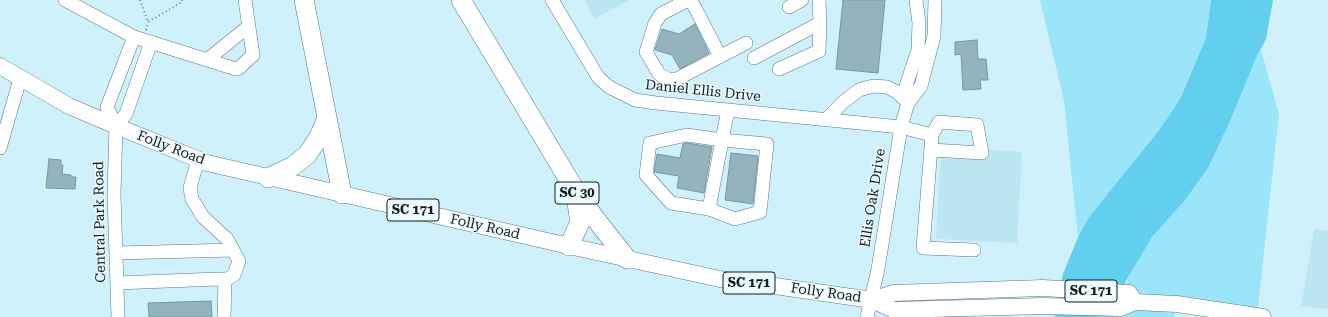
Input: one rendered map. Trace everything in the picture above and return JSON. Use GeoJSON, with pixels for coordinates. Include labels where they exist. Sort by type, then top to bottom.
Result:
{"type":"FeatureCollection","features":[{"type":"Feature","properties":{"kind":"highway"},"geometry":{"type":"LineString","coordinates":[[304,0],[342,194]]}},
{"type":"Feature","properties":{"kind":"highway","name":"SC 30"},"geometry":{"type":"LineString","coordinates":[[461,0],[575,190],[594,217],[628,259]]}},
{"type":"Feature","properties":{"kind":"highway"},"geometry":{"type":"LineString","coordinates":[[268,178],[293,166],[307,155],[319,137],[327,118]]}},
{"type":"Feature","properties":{"kind":"highway"},"geometry":{"type":"LineString","coordinates":[[569,246],[580,222],[575,190]]}},
{"type":"Feature","properties":{"kind":"main road","name":"Folly Road"},"geometry":{"type":"LineString","coordinates":[[0,66],[69,106],[207,163],[729,281],[761,284],[872,300],[894,310],[1042,306],[1121,308],[1135,302],[1177,304],[1204,312],[1255,316]]}},
{"type":"Feature","properties":{"kind":"main road","name":"Folly Road"},"geometry":{"type":"LineString","coordinates":[[872,300],[893,293],[1043,288],[1129,293],[1135,302]]}},
{"type":"Feature","properties":{"kind":"street"},"geometry":{"type":"LineString","coordinates":[[65,0],[134,37],[236,69],[253,55],[245,0]]}},
{"type":"Feature","properties":{"kind":"street","name":"Daniel Ellis Drive"},"geometry":{"type":"LineString","coordinates":[[552,0],[598,77],[609,87],[635,100],[901,127],[932,135]]}},
{"type":"Feature","properties":{"kind":"street"},"geometry":{"type":"LineString","coordinates":[[720,56],[689,0],[662,14],[655,23],[646,52],[659,74],[668,79],[677,79],[746,43]]}},
{"type":"Feature","properties":{"kind":"street"},"geometry":{"type":"LineString","coordinates":[[789,7],[802,0]]}},
{"type":"Feature","properties":{"kind":"street"},"geometry":{"type":"LineString","coordinates":[[779,69],[819,51],[819,0]]}},
{"type":"Feature","properties":{"kind":"street","name":"Ellis Oak Drive"},"geometry":{"type":"LineString","coordinates":[[867,317],[878,269],[901,127],[908,102],[906,86],[918,50],[919,23],[916,0]]}},
{"type":"Feature","properties":{"kind":"street","name":"Ellis Oak Drive"},"geometry":{"type":"LineString","coordinates":[[908,102],[921,86],[934,36],[935,0]]}},
{"type":"Feature","properties":{"kind":"street"},"geometry":{"type":"LineString","coordinates":[[754,58],[820,23]]}},
{"type":"Feature","properties":{"kind":"street"},"geometry":{"type":"LineString","coordinates":[[207,60],[249,26]]}},
{"type":"Feature","properties":{"kind":"street"},"geometry":{"type":"LineString","coordinates":[[134,37],[107,107],[116,126],[126,114],[151,42]]}},
{"type":"Feature","properties":{"kind":"street"},"geometry":{"type":"LineString","coordinates":[[0,148],[20,78]]}},
{"type":"Feature","properties":{"kind":"street"},"geometry":{"type":"LineString","coordinates":[[827,120],[842,103],[859,90],[873,86],[887,87],[897,92],[908,102]]}},
{"type":"Feature","properties":{"kind":"street"},"geometry":{"type":"LineString","coordinates":[[709,209],[728,110]]}},
{"type":"Feature","properties":{"kind":"street"},"geometry":{"type":"LineString","coordinates":[[930,150],[982,153],[977,125],[939,122],[932,135],[930,150],[923,248],[974,250]]}},
{"type":"Feature","properties":{"kind":"street","name":"Central Park Road"},"geometry":{"type":"LineString","coordinates":[[116,126],[114,194],[118,317]]}},
{"type":"Feature","properties":{"kind":"street"},"geometry":{"type":"LineString","coordinates":[[687,134],[722,140],[767,144],[760,212],[735,219],[709,209],[671,202],[646,175],[650,143],[687,134]]}},
{"type":"Feature","properties":{"kind":"street"},"geometry":{"type":"LineString","coordinates":[[117,282],[225,280],[234,275],[239,261],[227,239],[203,217],[192,199],[190,188],[198,159]]}},
{"type":"Feature","properties":{"kind":"street"},"geometry":{"type":"LineString","coordinates":[[116,253],[233,250]]}},
{"type":"Feature","properties":{"kind":"street"},"geometry":{"type":"LineString","coordinates":[[224,317],[225,280]]}},
{"type":"Feature","properties":{"kind":"path"},"geometry":{"type":"LineString","coordinates":[[140,0],[148,22],[182,2],[182,0]]}},
{"type":"Feature","properties":{"kind":"shaded area"},"geometry":{"type":"Polygon","coordinates":[[[585,0],[629,0],[594,19],[585,0]]]}},
{"type":"Feature","properties":{"kind":"shaded area"},"geometry":{"type":"Polygon","coordinates":[[[1040,0],[1211,0],[1206,38],[1177,104],[1160,129],[1089,217],[1078,237],[1064,101],[1040,0]]]}},
{"type":"Feature","properties":{"kind":"shaded area"},"geometry":{"type":"Polygon","coordinates":[[[1211,0],[1273,0],[1266,39],[1256,58],[1230,121],[1208,168],[1185,200],[1152,237],[1126,281],[1113,317],[1055,317],[1063,274],[1078,237],[1089,217],[1160,129],[1182,94],[1206,38],[1211,0]]]}},
{"type":"Feature","properties":{"kind":"shaded area"},"geometry":{"type":"Polygon","coordinates":[[[1261,50],[1279,114],[1257,316],[1178,304],[1174,317],[1113,317],[1119,298],[1133,269],[1152,237],[1185,200],[1208,168],[1230,121],[1256,58],[1261,50]]]}},
{"type":"Feature","properties":{"kind":"shaded area"},"geometry":{"type":"Polygon","coordinates":[[[941,147],[1022,152],[1017,243],[936,239],[941,147]]]}},
{"type":"Feature","properties":{"kind":"shaded area"},"geometry":{"type":"Polygon","coordinates":[[[1314,229],[1328,231],[1328,309],[1301,306],[1314,229]]]}},
{"type":"Feature","properties":{"kind":"building"},"geometry":{"type":"Polygon","coordinates":[[[843,0],[885,0],[878,73],[836,69],[843,0]]]}},
{"type":"Feature","properties":{"kind":"building"},"geometry":{"type":"Polygon","coordinates":[[[695,24],[709,53],[680,69],[672,55],[655,50],[662,29],[679,34],[695,24]]]}},
{"type":"Feature","properties":{"kind":"building"},"geometry":{"type":"Polygon","coordinates":[[[977,40],[978,59],[986,59],[988,80],[980,80],[981,89],[963,90],[961,54],[955,55],[955,42],[977,40]]]}},
{"type":"Feature","properties":{"kind":"building"},"geometry":{"type":"Polygon","coordinates":[[[687,143],[712,147],[704,193],[677,188],[679,176],[654,172],[657,154],[680,158],[683,144],[687,143]]]}},
{"type":"Feature","properties":{"kind":"building"},"geometry":{"type":"Polygon","coordinates":[[[731,153],[758,156],[753,204],[725,200],[731,153]]]}},
{"type":"Feature","properties":{"kind":"building"},"geometry":{"type":"Polygon","coordinates":[[[49,159],[61,160],[61,165],[63,165],[62,174],[76,177],[75,189],[46,188],[49,159]]]}},
{"type":"Feature","properties":{"kind":"building"},"geometry":{"type":"Polygon","coordinates":[[[211,301],[212,317],[149,317],[148,303],[211,301]]]}}]}
